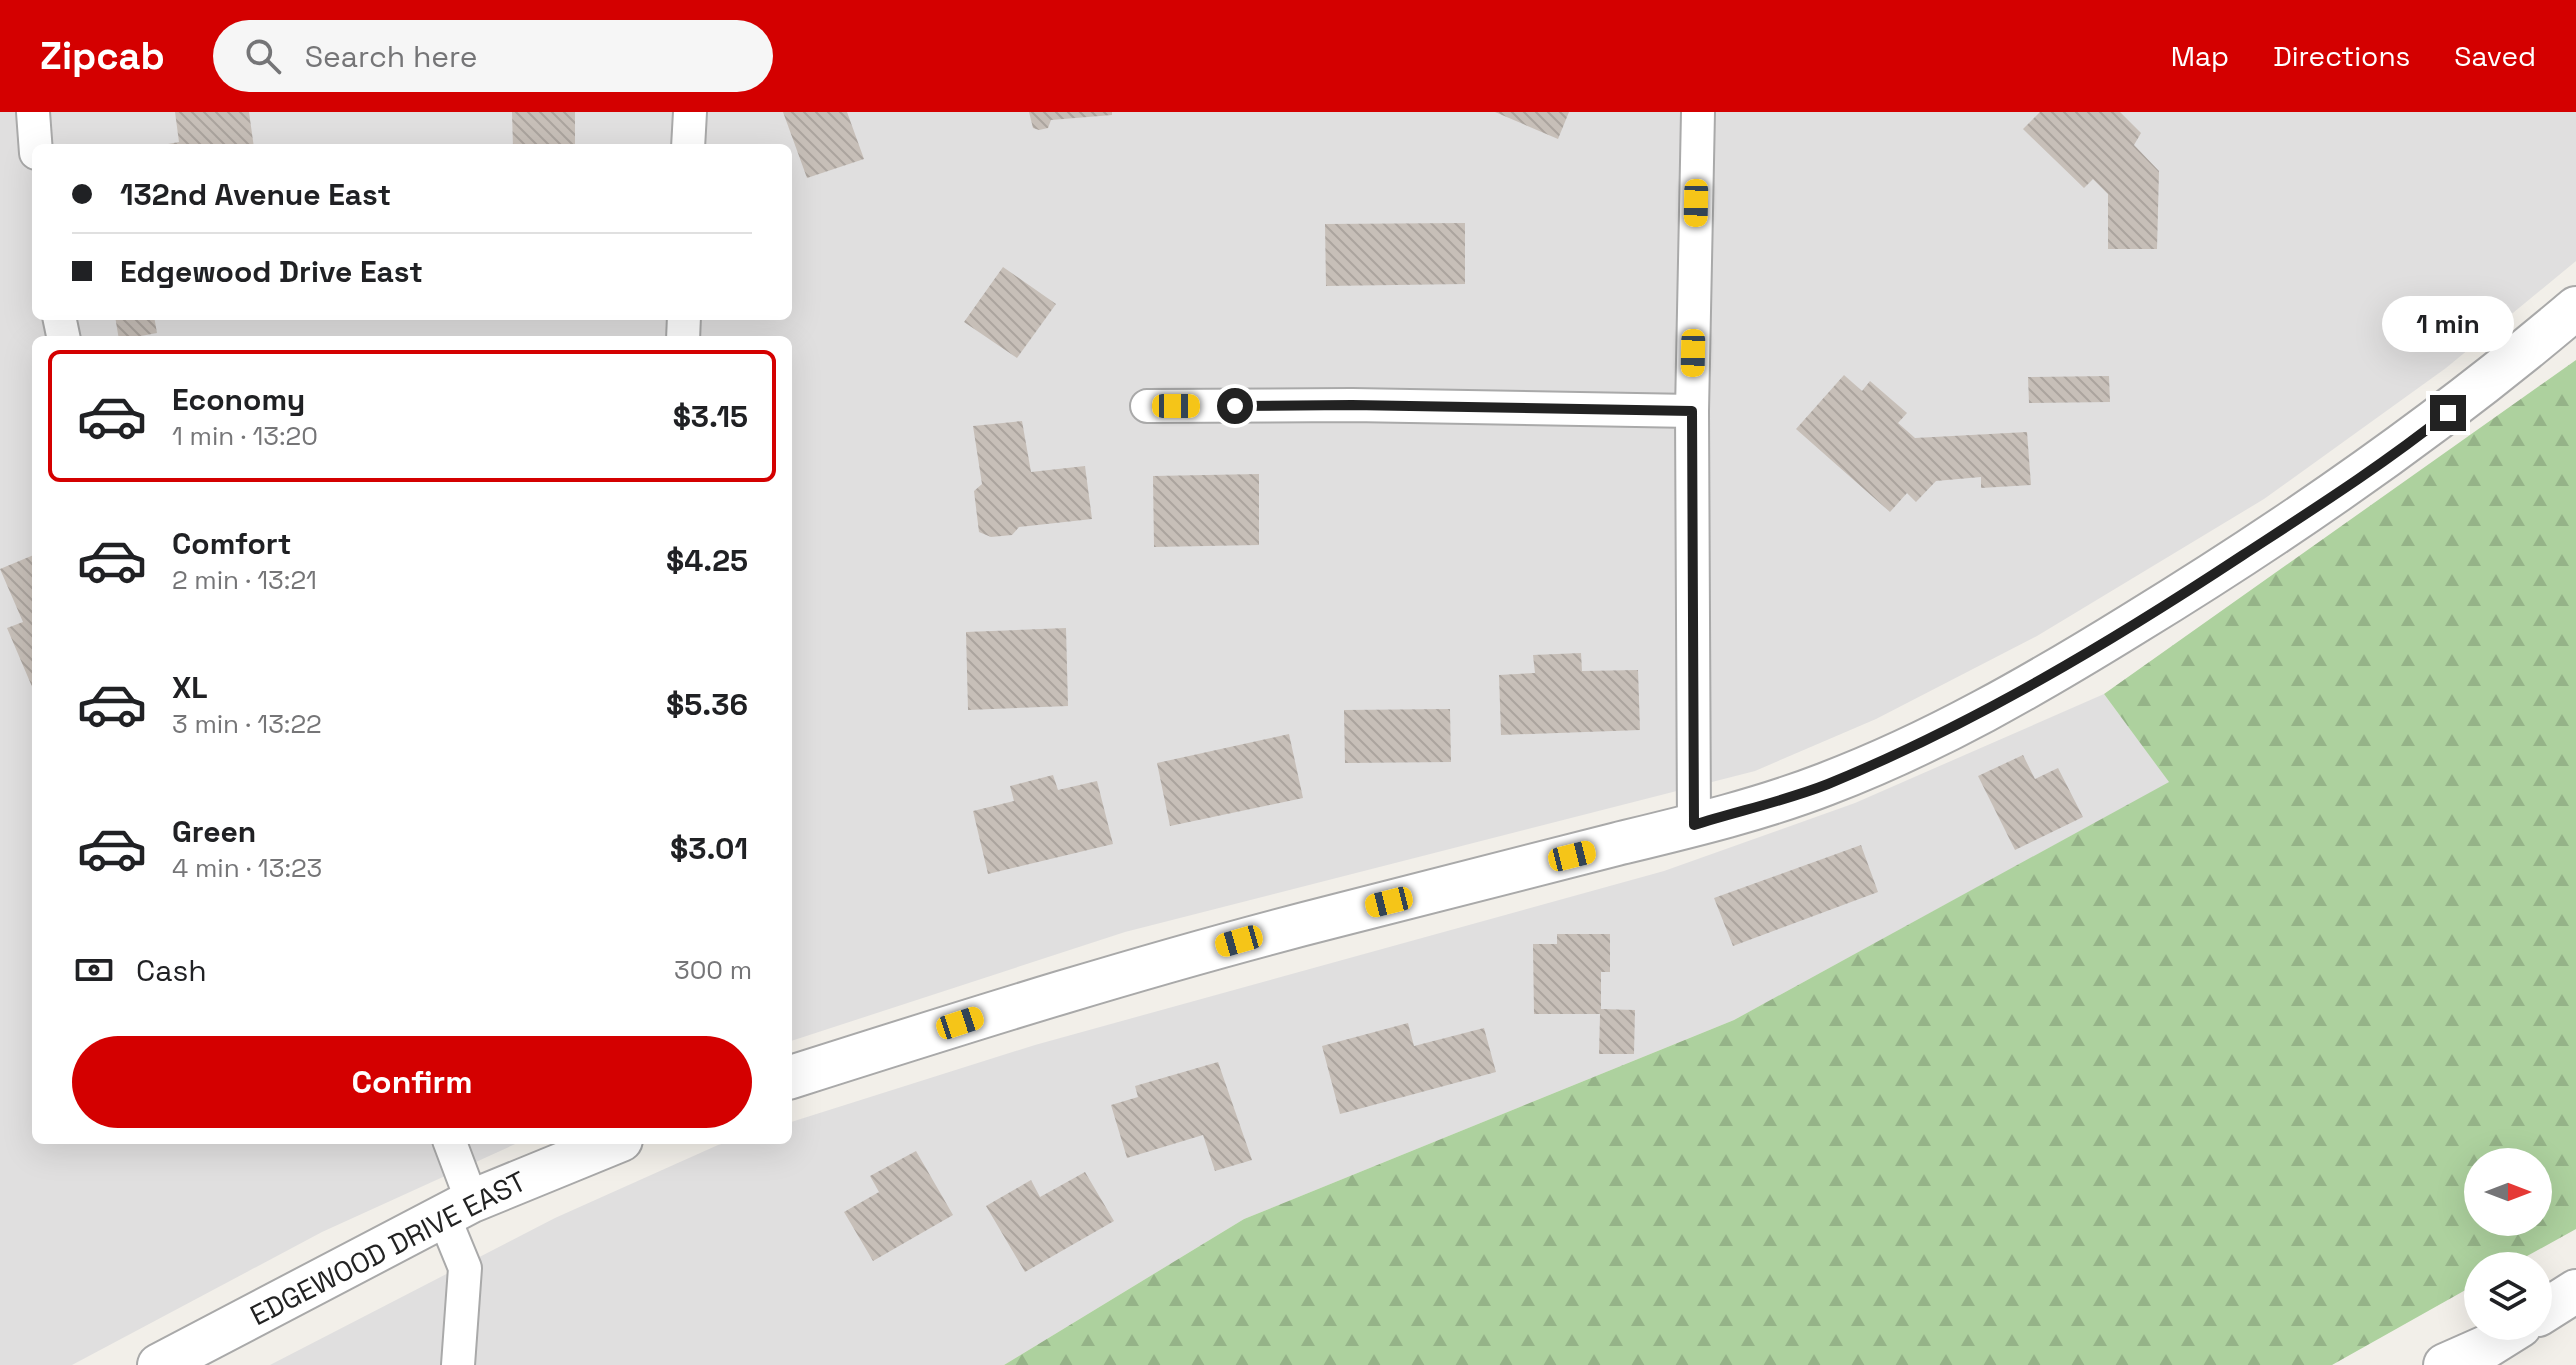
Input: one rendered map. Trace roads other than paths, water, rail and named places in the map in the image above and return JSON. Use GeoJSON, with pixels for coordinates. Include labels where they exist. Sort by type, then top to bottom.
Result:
{"type":"FeatureCollection","features":[{"type":"Feature","properties":{"kind":"street"},"geometry":{"type":"LineString","coordinates":[[33,112],[35,144]]}},
{"type":"Feature","properties":{"kind":"street"},"geometry":{"type":"LineString","coordinates":[[688,144],[690,112]]}},
{"type":"Feature","properties":{"kind":"street"},"geometry":{"type":"LineString","coordinates":[[1694,825],[1692,411],[1698,112]]}},
{"type":"Feature","properties":{"kind":"street"},"geometry":{"type":"LineString","coordinates":[[792,1077],[1014,1005],[1267,933],[1694,825],[1825,785],[1938,734],[2057,671],[2197,585],[2427,430],[2576,308]]}},
{"type":"Feature","properties":{"kind":"street"},"geometry":{"type":"LineString","coordinates":[[1147,406],[1352,405],[1692,411]]}},
{"type":"Feature","properties":{"kind":"street"},"geometry":{"type":"LineString","coordinates":[[450,1144],[465,1268],[458,1365]]}},
{"type":"Feature","properties":{"kind":"street","name":"EDGEWOOD DRIVE EAST"},"geometry":{"type":"LineString","coordinates":[[159,1365],[458,1209],[612,1144]]}},
{"type":"Feature","properties":{"kind":"street"},"geometry":{"type":"LineString","coordinates":[[2552,1306],[2576,1291]]}},
{"type":"Feature","properties":{"kind":"street"},"geometry":{"type":"LineString","coordinates":[[2445,1365],[2503,1346]]}}]}
